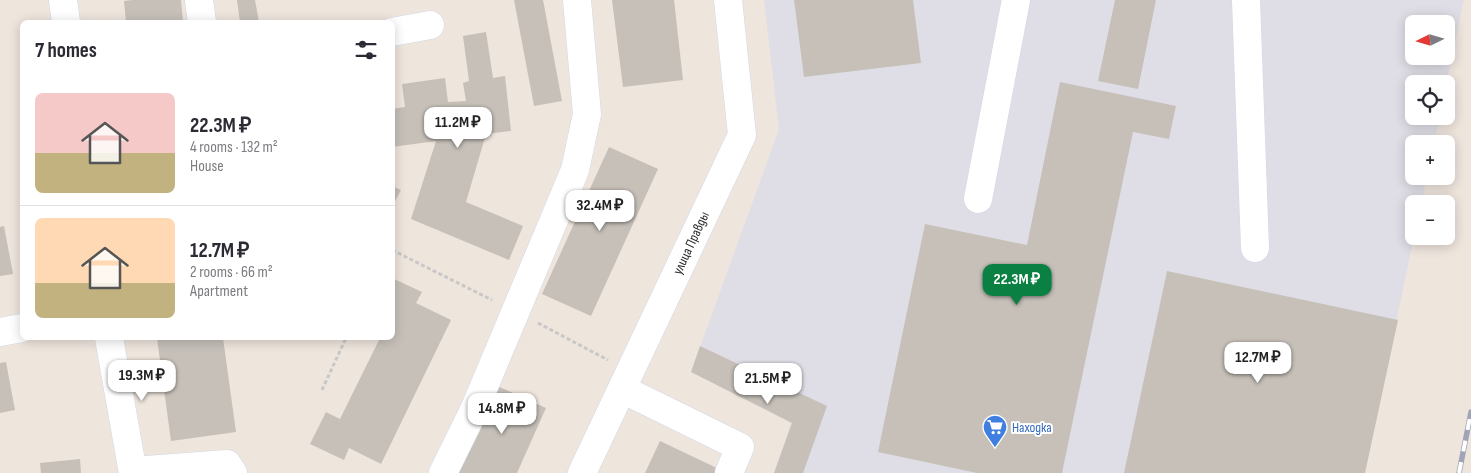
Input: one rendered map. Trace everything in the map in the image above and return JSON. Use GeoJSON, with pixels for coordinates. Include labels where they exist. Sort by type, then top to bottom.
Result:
{"type":"FeatureCollection","features":[{"type":"Feature","properties":{"kind":"street"},"geometry":{"type":"LineString","coordinates":[[63,0],[66,20]]}},
{"type":"Feature","properties":{"kind":"street"},"geometry":{"type":"LineString","coordinates":[[199,0],[202,20]]}},
{"type":"Feature","properties":{"kind":"street"},"geometry":{"type":"LineString","coordinates":[[443,473],[475,408],[575,170],[587,114],[577,0]]}},
{"type":"Feature","properties":{"kind":"street","name":"улица Правды"},"geometry":{"type":"LineString","coordinates":[[582,473],[742,135],[728,0]]}},
{"type":"Feature","properties":{"kind":"street"},"geometry":{"type":"LineString","coordinates":[[978,199],[1016,0]]}},
{"type":"Feature","properties":{"kind":"street"},"geometry":{"type":"LineString","coordinates":[[1246,0],[1256,248]]}},
{"type":"Feature","properties":{"kind":"street"},"geometry":{"type":"LineString","coordinates":[[395,32],[430,26]]}},
{"type":"Feature","properties":{"kind":"street"},"geometry":{"type":"LineString","coordinates":[[0,332],[20,328]]}},
{"type":"Feature","properties":{"kind":"street"},"geometry":{"type":"LineString","coordinates":[[109,340],[133,472],[227,464],[233,473]]}},
{"type":"Feature","properties":{"kind":"street"},"geometry":{"type":"LineString","coordinates":[[622,389],[740,447],[729,473]]}},
{"type":"Feature","properties":{"kind":"path"},"geometry":{"type":"LineString","coordinates":[[322,390],[345,340]]}},
{"type":"Feature","properties":{"kind":"shaded area"},"geometry":{"type":"Polygon","coordinates":[[[764,0],[1464,0],[1455,42],[1455,15],[1405,15],[1405,65],[1450,65],[1448,75],[1405,75],[1405,125],[1438,125],[1436,135],[1405,135],[1405,185],[1425,185],[1423,195],[1405,195],[1405,245],[1412,245],[1365,473],[774,473],[791,423],[691,372],[779,129],[764,0]]]}},
{"type":"Feature","properties":{"kind":"building"},"geometry":{"type":"Polygon","coordinates":[[[181,0],[183,20],[126,20],[124,1],[181,0]]]}},
{"type":"Feature","properties":{"kind":"building"},"geometry":{"type":"Polygon","coordinates":[[[237,0],[255,0],[259,20],[240,20],[237,0]]]}},
{"type":"Feature","properties":{"kind":"building"},"geometry":{"type":"Polygon","coordinates":[[[514,0],[543,0],[562,101],[534,106],[514,0]]]}},
{"type":"Feature","properties":{"kind":"building"},"geometry":{"type":"Polygon","coordinates":[[[612,0],[674,0],[683,80],[623,87],[612,0]]]}},
{"type":"Feature","properties":{"kind":"building"},"geometry":{"type":"Polygon","coordinates":[[[794,0],[913,0],[921,63],[804,77],[794,0]]]}},
{"type":"Feature","properties":{"kind":"building"},"geometry":{"type":"Polygon","coordinates":[[[1115,0],[1156,0],[1138,89],[1098,81],[1115,0]]]}},
{"type":"Feature","properties":{"kind":"building"},"geometry":{"type":"Polygon","coordinates":[[[486,32],[493,78],[505,76],[511,131],[486,134],[466,202],[523,226],[509,260],[411,219],[436,141],[395,147],[395,109],[405,107],[402,84],[445,78],[448,102],[466,101],[463,83],[469,81],[463,36],[486,32]]]}},
{"type":"Feature","properties":{"kind":"building"},"geometry":{"type":"Polygon","coordinates":[[[1060,82],[1176,106],[1169,139],[1133,132],[1062,473],[977,473],[878,452],[925,224],[1027,245],[1060,82]]]}},
{"type":"Feature","properties":{"kind":"building"},"geometry":{"type":"Polygon","coordinates":[[[609,147],[658,169],[591,316],[542,294],[609,147]]]}},
{"type":"Feature","properties":{"kind":"building"},"geometry":{"type":"Polygon","coordinates":[[[395,187],[401,190],[395,201],[395,187]]]}},
{"type":"Feature","properties":{"kind":"building"},"geometry":{"type":"Polygon","coordinates":[[[4,226],[13,274],[0,276],[0,227],[4,226]]]}},
{"type":"Feature","properties":{"kind":"building"},"geometry":{"type":"Polygon","coordinates":[[[1167,271],[1398,320],[1365,473],[1124,473],[1167,271]]]}},
{"type":"Feature","properties":{"kind":"building"},"geometry":{"type":"Polygon","coordinates":[[[395,279],[422,292],[416,303],[451,320],[381,464],[349,448],[344,460],[310,444],[326,412],[340,419],[379,340],[395,340],[395,279]]]}},
{"type":"Feature","properties":{"kind":"building"},"geometry":{"type":"Polygon","coordinates":[[[157,340],[223,340],[236,432],[171,441],[157,340]]]}},
{"type":"Feature","properties":{"kind":"building"},"geometry":{"type":"Polygon","coordinates":[[[700,346],[827,406],[803,473],[774,473],[792,423],[691,372],[700,346]]]}},
{"type":"Feature","properties":{"kind":"building"},"geometry":{"type":"Polygon","coordinates":[[[6,362],[15,410],[0,413],[0,363],[6,362]]]}},
{"type":"Feature","properties":{"kind":"building"},"geometry":{"type":"Polygon","coordinates":[[[495,385],[546,408],[517,473],[455,473],[495,385]]]}},
{"type":"Feature","properties":{"kind":"building"},"geometry":{"type":"Polygon","coordinates":[[[660,441],[721,470],[719,473],[645,473],[660,441]]]}},
{"type":"Feature","properties":{"kind":"building"},"geometry":{"type":"Polygon","coordinates":[[[80,459],[81,473],[41,473],[40,463],[80,459]]]}},
{"type":"Feature","properties":{"kind":"railway"},"geometry":{"type":"LineString","coordinates":[[1459,473],[1471,412]]}},
{"type":"Feature","properties":{"kind":"place","name":"Находка"},"geometry":{"type":"Point","coordinates":[995,448]}}]}
